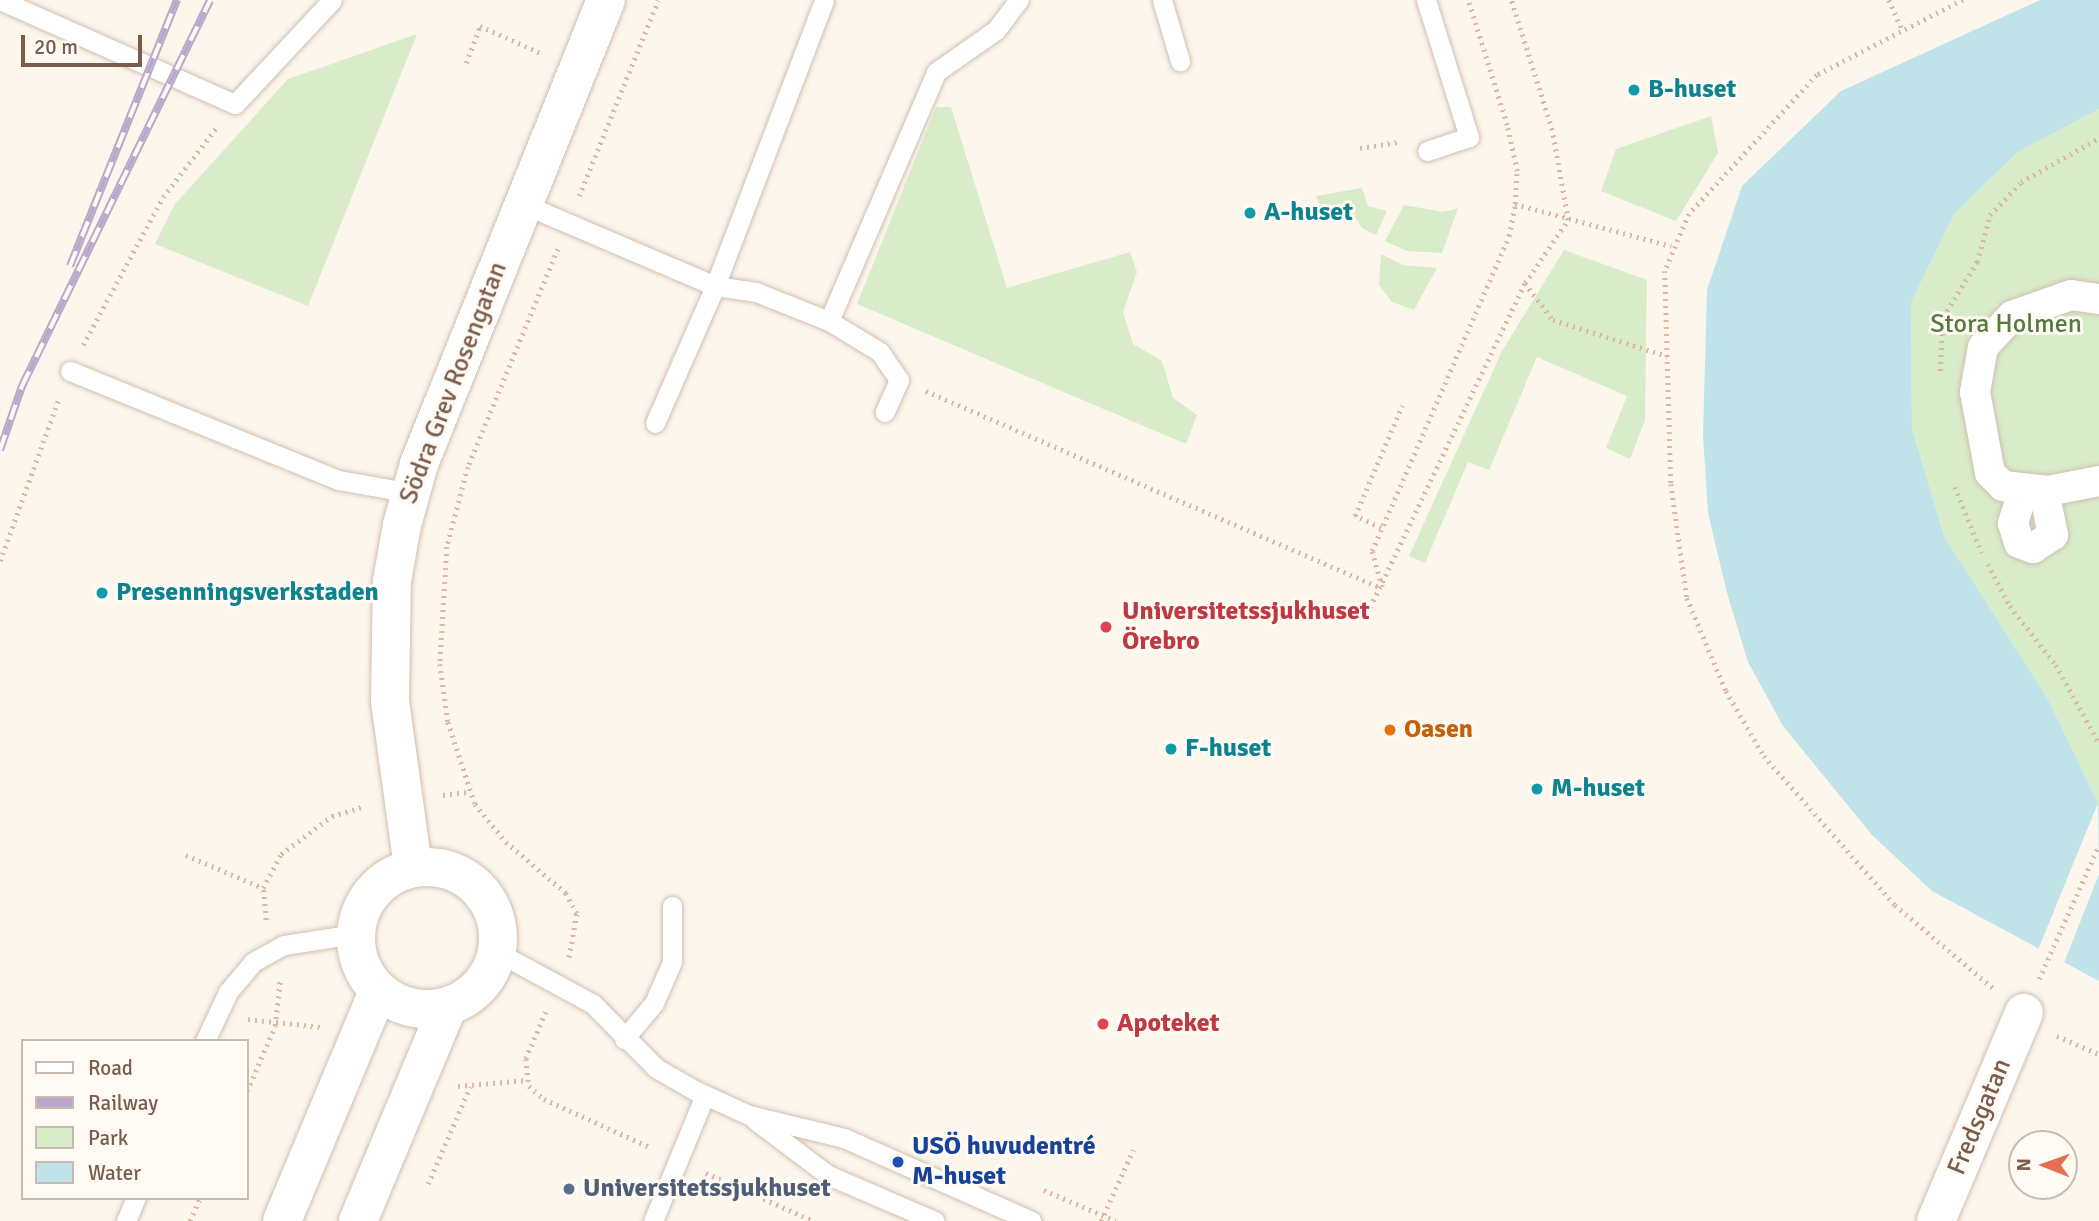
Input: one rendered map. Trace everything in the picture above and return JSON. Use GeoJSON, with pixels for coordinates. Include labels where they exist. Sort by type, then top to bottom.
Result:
{"type":"FeatureCollection","features":[{"type":"Feature","properties":{"kind":"street","name":"Södra Grev Rosengatan"},"geometry":{"type":"LineString","coordinates":[[413,867],[403,799],[388,645],[392,580],[411,494],[523,204],[606,0]]}},
{"type":"Feature","properties":{"kind":"street"},"geometry":{"type":"LineString","coordinates":[[2099,299],[2071,295],[2024,312],[1983,347],[1975,392],[1990,473],[2034,492],[2099,481]]}},
{"type":"Feature","properties":{"kind":"street"},"geometry":{"type":"LineString","coordinates":[[413,867],[455,871],[480,890],[496,918],[497,952],[477,989],[448,1006],[416,1009],[378,991],[362,968],[355,934],[373,890],[413,867]]}},
{"type":"Feature","properties":{"kind":"street"},"geometry":{"type":"LineString","coordinates":[[282,1221],[378,991]]}},
{"type":"Feature","properties":{"kind":"street"},"geometry":{"type":"LineString","coordinates":[[358,1221],[448,1006]]}},
{"type":"Feature","properties":{"kind":"street","name":"Fredsgatan"},"geometry":{"type":"LineString","coordinates":[[1936,1221],[2024,1013]]}},
{"type":"Feature","properties":{"kind":"lane"},"geometry":{"type":"LineString","coordinates":[[0,0],[235,104],[332,0]]}},
{"type":"Feature","properties":{"kind":"lane"},"geometry":{"type":"LineString","coordinates":[[655,424],[715,286],[824,0]]}},
{"type":"Feature","properties":{"kind":"lane"},"geometry":{"type":"LineString","coordinates":[[830,321],[936,72],[996,30],[1019,0]]}},
{"type":"Feature","properties":{"kind":"lane"},"geometry":{"type":"LineString","coordinates":[[1161,0],[1180,61]]}},
{"type":"Feature","properties":{"kind":"lane"},"geometry":{"type":"LineString","coordinates":[[1426,0],[1469,137],[1427,151]]}},
{"type":"Feature","properties":{"kind":"lane"},"geometry":{"type":"LineString","coordinates":[[523,204],[715,286],[756,292],[830,321],[880,352],[899,380],[885,412]]}},
{"type":"Feature","properties":{"kind":"lane"},"geometry":{"type":"LineString","coordinates":[[70,371],[339,480],[411,494]]}},
{"type":"Feature","properties":{"kind":"lane"},"geometry":{"type":"LineString","coordinates":[[624,1039],[654,1003],[672,962],[672,906]]}},
{"type":"Feature","properties":{"kind":"lane"},"geometry":{"type":"LineString","coordinates":[[206,1039],[228,992],[253,962],[273,951],[355,934]]}},
{"type":"Feature","properties":{"kind":"lane"},"geometry":{"type":"LineString","coordinates":[[497,952],[559,982],[593,1004],[624,1039],[656,1068],[705,1095],[749,1115],[844,1138],[1031,1221]]}},
{"type":"Feature","properties":{"kind":"lane"},"geometry":{"type":"LineString","coordinates":[[653,1221],[705,1095]]}},
{"type":"Feature","properties":{"kind":"lane"},"geometry":{"type":"LineString","coordinates":[[749,1115],[828,1175],[935,1221]]}},
{"type":"Feature","properties":{"kind":"lane"},"geometry":{"type":"LineString","coordinates":[[126,1221],[135,1200]]}},
{"type":"Feature","properties":{"kind":"path"},"geometry":{"type":"LineString","coordinates":[[544,1099],[527,1080],[526,1059],[559,982],[578,925],[570,900],[506,842],[469,792],[448,722],[440,664],[447,547],[468,467],[658,0]]}},
{"type":"Feature","properties":{"kind":"path"},"geometry":{"type":"LineString","coordinates":[[1382,588],[1372,551],[1509,236],[1515,204],[1517,171],[1507,125],[1468,0]]}},
{"type":"Feature","properties":{"kind":"path"},"geometry":{"type":"LineString","coordinates":[[1364,620],[1382,588],[1525,284],[1568,220],[1552,130],[1511,0]]}},
{"type":"Feature","properties":{"kind":"path"},"geometry":{"type":"LineString","coordinates":[[1889,0],[1902,29]]}},
{"type":"Feature","properties":{"kind":"path"},"geometry":{"type":"LineString","coordinates":[[1963,0],[1817,75],[1787,103],[1689,215],[1671,246],[1665,271],[1677,546],[1687,598],[1726,691],[1805,808],[1895,905],[2024,1013]]}},
{"type":"Feature","properties":{"kind":"path"},"geometry":{"type":"LineString","coordinates":[[466,62],[480,26],[550,56]]}},
{"type":"Feature","properties":{"kind":"path"},"geometry":{"type":"LineString","coordinates":[[0,561],[70,371],[163,198],[235,104]]}},
{"type":"Feature","properties":{"kind":"path"},"geometry":{"type":"LineString","coordinates":[[1360,148],[1391,140],[1427,151]]}},
{"type":"Feature","properties":{"kind":"path"},"geometry":{"type":"LineString","coordinates":[[1515,204],[1671,246]]}},
{"type":"Feature","properties":{"kind":"path"},"geometry":{"type":"LineString","coordinates":[[1525,284],[1553,320],[1667,356]]}},
{"type":"Feature","properties":{"kind":"path"},"geometry":{"type":"LineString","coordinates":[[899,380],[1382,588]]}},
{"type":"Feature","properties":{"kind":"path"},"geometry":{"type":"LineString","coordinates":[[1381,528],[1355,516],[1402,406]]}},
{"type":"Feature","properties":{"kind":"path"},"geometry":{"type":"LineString","coordinates":[[248,1089],[275,1026],[281,985],[263,888],[281,854],[304,833],[332,817],[403,799],[469,792]]}},
{"type":"Feature","properties":{"kind":"path"},"geometry":{"type":"LineString","coordinates":[[2049,956],[2099,845]]}},
{"type":"Feature","properties":{"kind":"path"},"geometry":{"type":"LineString","coordinates":[[186,855],[263,888]]}},
{"type":"Feature","properties":{"kind":"path"},"geometry":{"type":"LineString","coordinates":[[244,1017],[275,1026]]}},
{"type":"Feature","properties":{"kind":"path"},"geometry":{"type":"LineString","coordinates":[[428,1184],[470,1087]]}},
{"type":"Feature","properties":{"kind":"path"},"geometry":{"type":"LineString","coordinates":[[1101,1221],[1133,1150]]}},
{"type":"Feature","properties":{"kind":"path"},"geometry":{"type":"LineString","coordinates":[[190,1221],[199,1200]]}},
{"type":"Feature","properties":{"kind":"green space"},"geometry":{"type":"Polygon","coordinates":[[[417,34],[308,306],[155,244],[175,204],[288,79],[417,34]]]}},
{"type":"Feature","properties":{"kind":"green space"},"geometry":{"type":"Polygon","coordinates":[[[936,107],[951,107],[1007,288],[1130,252],[1137,272],[1123,312],[1133,344],[1162,361],[1173,398],[1197,415],[1186,444],[857,304],[936,107]]]}},
{"type":"Feature","properties":{"kind":"green space","name":"Stora Holmen"},"geometry":{"type":"Polygon","coordinates":[[[2099,109],[2099,805],[2048,699],[1944,536],[1912,428],[1911,303],[1954,214],[2018,152],[2099,109]]]}},
{"type":"Feature","properties":{"kind":"green space"},"geometry":{"type":"Polygon","coordinates":[[[1711,116],[1718,153],[1676,221],[1601,191],[1616,149],[1711,116]]]}},
{"type":"Feature","properties":{"kind":"green space"},"geometry":{"type":"Polygon","coordinates":[[[1362,188],[1368,206],[1387,211],[1376,235],[1362,228],[1347,204],[1320,206],[1316,196],[1362,188]]]}},
{"type":"Feature","properties":{"kind":"green space"},"geometry":{"type":"Polygon","coordinates":[[[1404,205],[1443,212],[1458,208],[1442,253],[1407,251],[1385,241],[1404,205]]]}},
{"type":"Feature","properties":{"kind":"green space"},"geometry":{"type":"Polygon","coordinates":[[[1564,250],[1647,280],[1645,420],[1630,459],[1606,448],[1627,396],[1537,357],[1489,470],[1468,462],[1425,563],[1409,556],[1502,351],[1564,250]]]}},
{"type":"Feature","properties":{"kind":"green space"},"geometry":{"type":"Polygon","coordinates":[[[1381,254],[1403,265],[1437,268],[1414,310],[1392,302],[1379,285],[1381,254]]]}},
{"type":"Feature","properties":{"kind":"water"},"geometry":{"type":"Polygon","coordinates":[[[2040,0],[2099,0],[2099,109],[2018,152],[1954,214],[1911,303],[1912,428],[1944,536],[2048,699],[2099,805],[2099,981],[1932,891],[1872,835],[1783,726],[1748,662],[1727,593],[1708,513],[1703,435],[1707,290],[1742,186],[1841,91],[2040,0]]]}},
{"type":"Feature","properties":{"kind":"pier"},"geometry":{"type":"Polygon","coordinates":[[[2098,803],[2099,874],[2064,963],[2038,950],[2098,803]]]}},
{"type":"Feature","properties":{"kind":"railway"},"geometry":{"type":"LineString","coordinates":[[70,266],[177,0]]}},
{"type":"Feature","properties":{"kind":"railway"},"geometry":{"type":"LineString","coordinates":[[0,450],[22,386],[210,0]]}},
{"type":"Feature","properties":{"kind":"place","name":"B-huset"},"geometry":{"type":"Point","coordinates":[1634,90]}},
{"type":"Feature","properties":{"kind":"place","name":"A-huset"},"geometry":{"type":"Point","coordinates":[1250,213]}},
{"type":"Feature","properties":{"kind":"place","name":"Presenningsverkstaden"},"geometry":{"type":"Point","coordinates":[102,593]}},
{"type":"Feature","properties":{"kind":"place","name":"Universitetssjukhuset Örebro"},"geometry":{"type":"Point","coordinates":[1106,627]}},
{"type":"Feature","properties":{"kind":"place","name":"Oasen"},"geometry":{"type":"Point","coordinates":[1390,730]}},
{"type":"Feature","properties":{"kind":"place","name":"F-huset"},"geometry":{"type":"Point","coordinates":[1171,749]}},
{"type":"Feature","properties":{"kind":"place","name":"M-huset"},"geometry":{"type":"Point","coordinates":[1537,789]}},
{"type":"Feature","properties":{"kind":"place","name":"Apoteket"},"geometry":{"type":"Point","coordinates":[1103,1024]}},
{"type":"Feature","properties":{"kind":"place","name":"USÖ huvudentré M-huset"},"geometry":{"type":"Point","coordinates":[898,1162]}},
{"type":"Feature","properties":{"kind":"place","name":"Universitetssjukhuset"},"geometry":{"type":"Point","coordinates":[569,1189]}}]}
